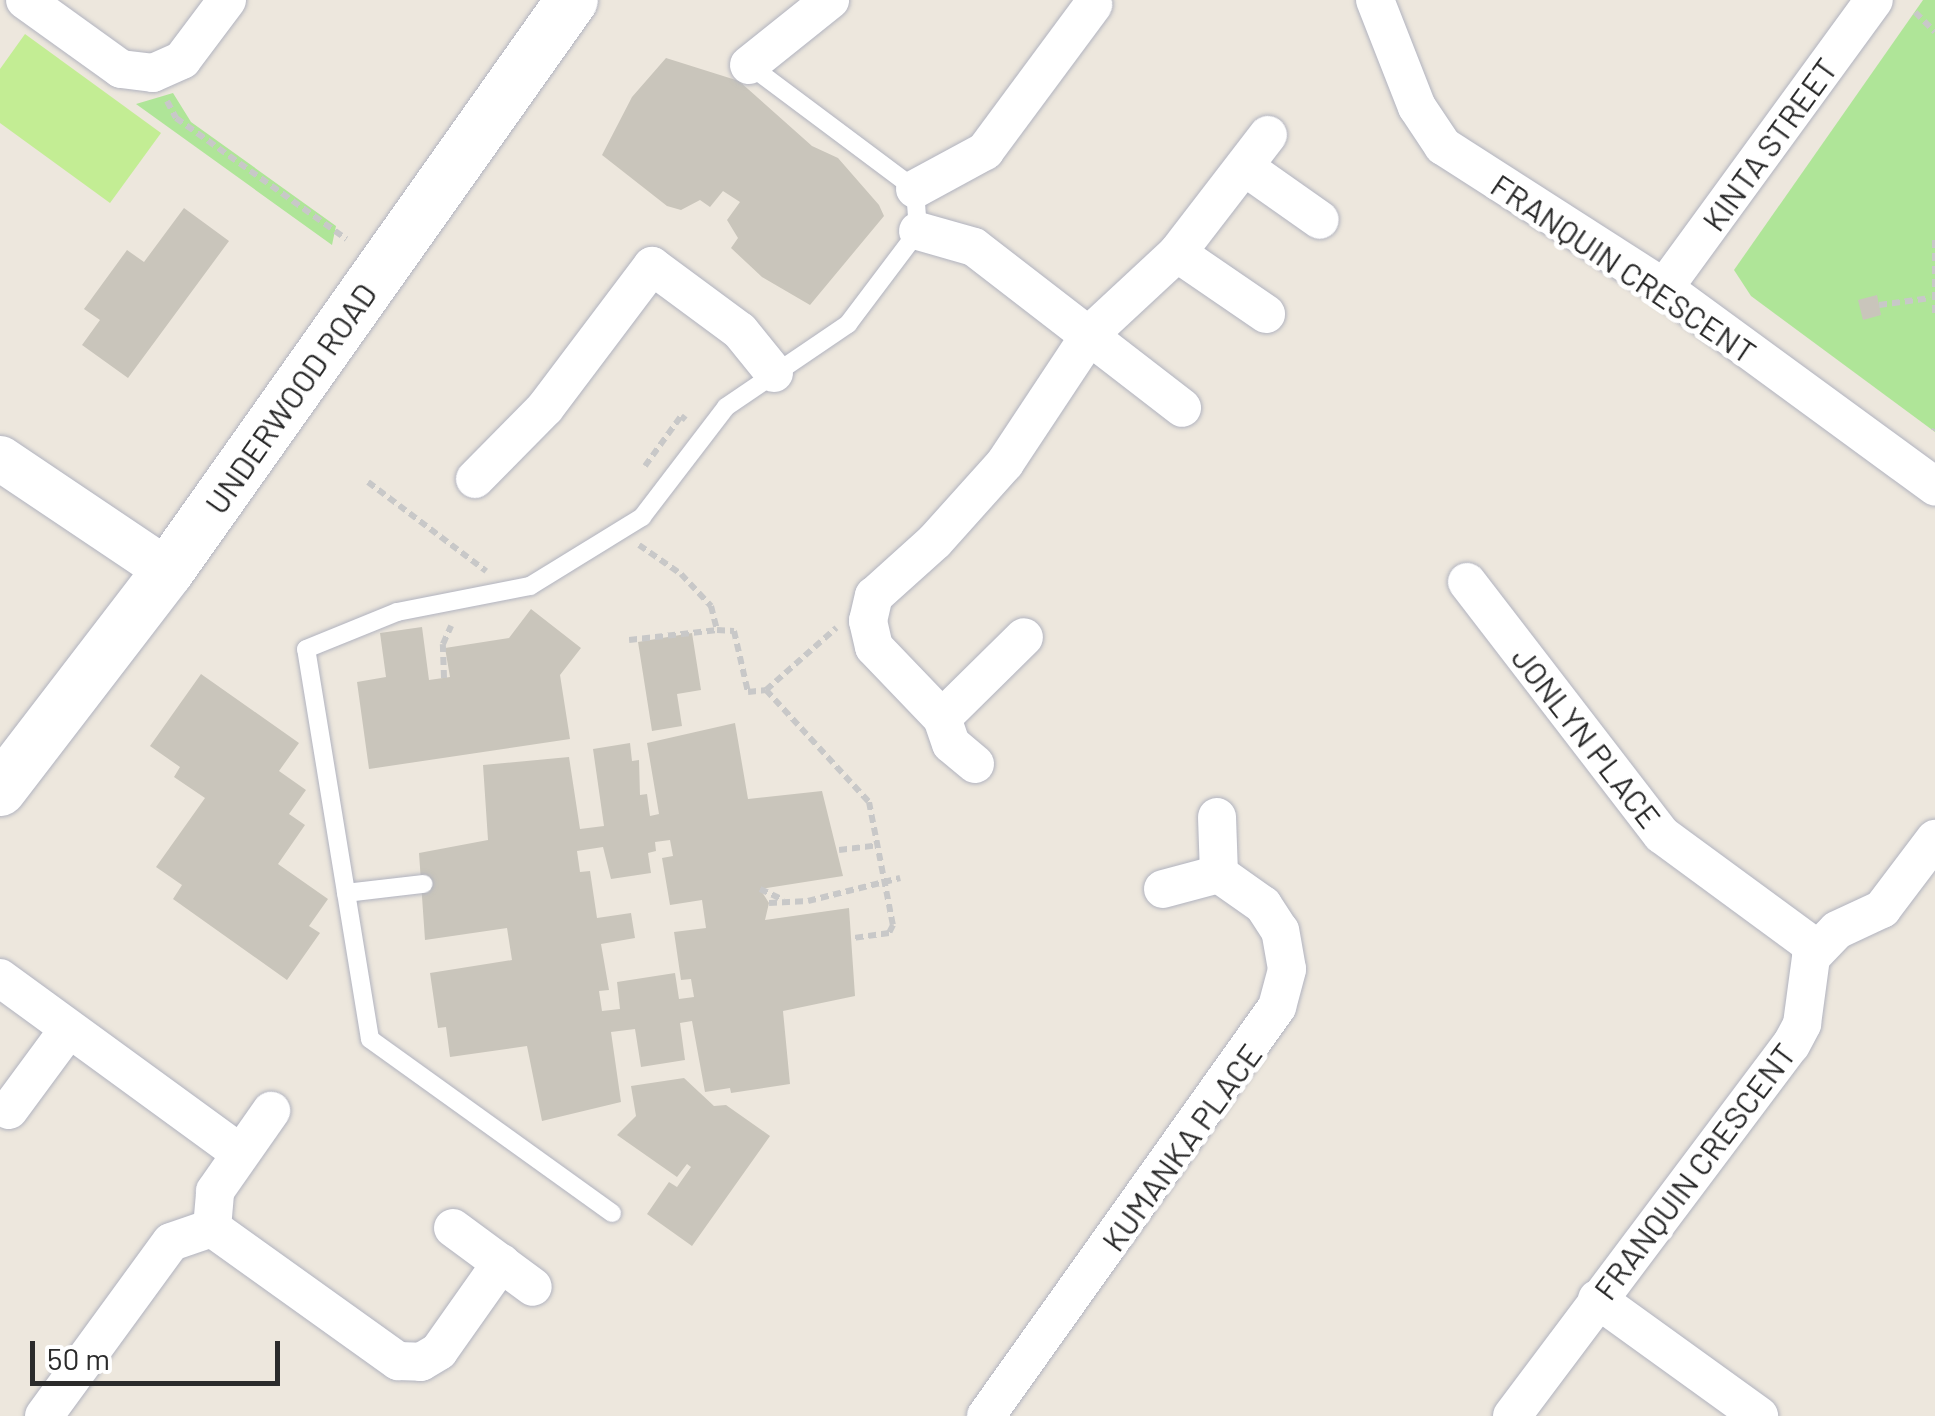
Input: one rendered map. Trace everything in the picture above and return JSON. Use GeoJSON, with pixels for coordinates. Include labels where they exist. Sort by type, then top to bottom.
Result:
{"type":"FeatureCollection","features":[{"type":"Feature","properties":{"kind":"main road","name":"UNDERWOOD ROAD"},"geometry":{"type":"LineString","coordinates":[[0,790],[168,571],[572,0]]}},
{"type":"Feature","properties":{"kind":"street"},"geometry":{"type":"LineString","coordinates":[[25,0],[121,69],[153,74],[182,60],[227,0]]}},
{"type":"Feature","properties":{"kind":"street"},"geometry":{"type":"LineString","coordinates":[[748,65],[830,0]]}},
{"type":"Feature","properties":{"kind":"street","name":"FRANQUIN CRESCENT"},"geometry":{"type":"LineString","coordinates":[[1375,0],[1416,106],[1443,146],[1664,288],[1935,486]]}},
{"type":"Feature","properties":{"kind":"street","name":"KINTA STREET"},"geometry":{"type":"LineString","coordinates":[[1664,288],[1874,0]]}},
{"type":"Feature","properties":{"kind":"street"},"geometry":{"type":"LineString","coordinates":[[915,189],[984,151],[1093,5]]}},
{"type":"Feature","properties":{"kind":"street"},"geometry":{"type":"LineString","coordinates":[[975,764],[952,744],[942,718],[874,647],[869,626],[874,596],[935,541],[1005,463],[1090,333],[1178,253],[1268,134]]}},
{"type":"Feature","properties":{"kind":"street"},"geometry":{"type":"LineString","coordinates":[[1246,168],[1320,220]]}},
{"type":"Feature","properties":{"kind":"street"},"geometry":{"type":"LineString","coordinates":[[918,231],[974,246],[1182,408]]}},
{"type":"Feature","properties":{"kind":"street"},"geometry":{"type":"LineString","coordinates":[[1178,253],[1266,314]]}},
{"type":"Feature","properties":{"kind":"street"},"geometry":{"type":"LineString","coordinates":[[475,479],[546,408],[652,266],[740,331],[774,373]]}},
{"type":"Feature","properties":{"kind":"street"},"geometry":{"type":"LineString","coordinates":[[0,458],[168,571]]}},
{"type":"Feature","properties":{"kind":"street","name":"JONLYN PLACE"},"geometry":{"type":"LineString","coordinates":[[1468,582],[1662,834],[1817,949]]}},
{"type":"Feature","properties":{"kind":"street"},"geometry":{"type":"LineString","coordinates":[[942,718],[1024,637]]}},
{"type":"Feature","properties":{"kind":"street"},"geometry":{"type":"LineString","coordinates":[[1163,888],[1219,874],[1217,818]]}},
{"type":"Feature","properties":{"kind":"street"},"geometry":{"type":"LineString","coordinates":[[1817,949],[1837,930],[1882,909],[1935,839]]}},
{"type":"Feature","properties":{"kind":"street","name":"KUMANKA PLACE"},"geometry":{"type":"LineString","coordinates":[[986,1416],[1277,1008],[1287,970],[1280,931],[1263,905],[1219,874]]}},
{"type":"Feature","properties":{"kind":"street","name":"FRANQUIN CRESCENT"},"geometry":{"type":"LineString","coordinates":[[1512,1416],[1792,1045],[1802,1024],[1804,983],[1817,949]]}},
{"type":"Feature","properties":{"kind":"street"},"geometry":{"type":"LineString","coordinates":[[0,978],[239,1152]]}},
{"type":"Feature","properties":{"kind":"street"},"geometry":{"type":"LineString","coordinates":[[9,1110],[68,1030]]}},
{"type":"Feature","properties":{"kind":"street"},"geometry":{"type":"LineString","coordinates":[[212,1228],[215,1191],[271,1111]]}},
{"type":"Feature","properties":{"kind":"street"},"geometry":{"type":"LineString","coordinates":[[212,1228],[398,1361],[421,1362],[439,1351],[501,1263]]}},
{"type":"Feature","properties":{"kind":"street"},"geometry":{"type":"LineString","coordinates":[[44,1416],[171,1242],[212,1228]]}},
{"type":"Feature","properties":{"kind":"street"},"geometry":{"type":"LineString","coordinates":[[453,1228],[534,1286]]}},
{"type":"Feature","properties":{"kind":"street"},"geometry":{"type":"LineString","coordinates":[[1598,1299],[1760,1416]]}},
{"type":"Feature","properties":{"kind":"lane"},"geometry":{"type":"LineString","coordinates":[[612,1213],[370,1039],[306,648],[398,612],[530,586],[642,517],[726,408],[848,324],[918,231],[915,189],[748,65]]}},
{"type":"Feature","properties":{"kind":"lane"},"geometry":{"type":"LineString","coordinates":[[346,893],[423,884]]}},
{"type":"Feature","properties":{"kind":"path"},"geometry":{"type":"LineString","coordinates":[[1915,12],[1935,32]]}},
{"type":"Feature","properties":{"kind":"path"},"geometry":{"type":"LineString","coordinates":[[153,74],[176,118],[346,239]]}},
{"type":"Feature","properties":{"kind":"path"},"geometry":{"type":"LineString","coordinates":[[1935,240],[1931,298],[1935,318]]}},
{"type":"Feature","properties":{"kind":"path"},"geometry":{"type":"LineString","coordinates":[[1878,305],[1931,298]]}},
{"type":"Feature","properties":{"kind":"path"},"geometry":{"type":"LineString","coordinates":[[368,482],[487,572]]}},
{"type":"Feature","properties":{"kind":"path"},"geometry":{"type":"LineString","coordinates":[[624,553],[638,545],[682,574],[711,606],[717,630]]}},
{"type":"Feature","properties":{"kind":"path"},"geometry":{"type":"LineString","coordinates":[[444,678],[442,644],[454,622],[468,620]]}},
{"type":"Feature","properties":{"kind":"path"},"geometry":{"type":"LineString","coordinates":[[629,640],[734,630],[748,692],[766,690],[840,624],[869,626]]}},
{"type":"Feature","properties":{"kind":"path"},"geometry":{"type":"LineString","coordinates":[[766,690],[869,802],[889,933],[854,938]]}},
{"type":"Feature","properties":{"kind":"path"},"geometry":{"type":"LineString","coordinates":[[839,850],[878,845]]}},
{"type":"Feature","properties":{"kind":"path"},"geometry":{"type":"LineString","coordinates":[[769,903],[900,878]]}},
{"type":"Feature","properties":{"kind":"path"},"geometry":{"type":"LineString","coordinates":[[760,889],[785,900]]}},
{"type":"Feature","properties":{"kind":"green space"},"geometry":{"type":"Polygon","coordinates":[[[1923,0],[1935,0],[1935,432],[1751,296],[1734,270],[1923,0]]]}},
{"type":"Feature","properties":{"kind":"green space"},"geometry":{"type":"Polygon","coordinates":[[[25,34],[161,133],[110,203],[0,123],[0,69],[25,34]]]}},
{"type":"Feature","properties":{"kind":"green space"},"geometry":{"type":"Polygon","coordinates":[[[173,93],[191,122],[336,226],[332,245],[136,104],[173,93]]]}},
{"type":"Feature","properties":{"kind":"building"},"geometry":{"type":"Polygon","coordinates":[[[666,58],[739,81],[812,146],[838,158],[879,205],[884,216],[810,305],[762,277],[731,248],[738,238],[727,220],[740,202],[723,191],[710,207],[700,200],[681,210],[667,206],[602,155],[632,97],[666,58]]]}},
{"type":"Feature","properties":{"kind":"building"},"geometry":{"type":"Polygon","coordinates":[[[184,208],[229,241],[128,378],[82,345],[100,320],[84,309],[127,250],[144,262],[184,208]]]}},
{"type":"Feature","properties":{"kind":"building"},"geometry":{"type":"Polygon","coordinates":[[[1877,295],[1881,315],[1863,320],[1858,300],[1877,295]]]}},
{"type":"Feature","properties":{"kind":"building"},"geometry":{"type":"Polygon","coordinates":[[[531,609],[581,648],[560,675],[570,739],[369,769],[357,682],[386,677],[380,633],[422,627],[429,680],[450,677],[445,648],[509,638],[531,609]]]}},
{"type":"Feature","properties":{"kind":"building"},"geometry":{"type":"Polygon","coordinates":[[[692,633],[701,690],[677,694],[682,726],[652,731],[638,642],[692,633]]]}},
{"type":"Feature","properties":{"kind":"building"},"geometry":{"type":"Polygon","coordinates":[[[201,674],[299,743],[279,771],[306,790],[289,814],[305,825],[278,864],[328,899],[309,926],[320,933],[287,980],[173,899],[182,885],[156,867],[205,798],[174,777],[180,767],[150,746],[201,674]]]}},
{"type":"Feature","properties":{"kind":"building"},"geometry":{"type":"Polygon","coordinates":[[[735,723],[748,799],[822,791],[843,876],[760,889],[769,903],[765,920],[849,908],[855,996],[783,1011],[790,1084],[731,1093],[730,1088],[705,1092],[692,1021],[680,1023],[685,1060],[641,1067],[635,1029],[611,1032],[621,1102],[542,1121],[527,1046],[450,1057],[446,1027],[438,1028],[430,973],[512,960],[507,928],[425,940],[419,853],[488,840],[483,765],[569,757],[580,829],[604,826],[593,749],[630,743],[632,761],[639,760],[640,795],[647,794],[650,816],[659,814],[647,743],[735,723]],[[670,840],[655,842],[656,851],[648,853],[651,873],[611,879],[603,847],[577,851],[580,872],[590,871],[597,918],[631,913],[635,938],[601,944],[609,990],[599,991],[602,1011],[620,1009],[617,982],[675,973],[679,999],[694,997],[691,979],[681,980],[674,932],[706,928],[702,900],[670,905],[662,858],[673,856],[670,840]]]}},
{"type":"Feature","properties":{"kind":"building"},"geometry":{"type":"Polygon","coordinates":[[[684,1078],[714,1106],[726,1105],[770,1136],[692,1246],[647,1214],[669,1182],[677,1187],[691,1167],[687,1164],[677,1177],[617,1135],[636,1116],[631,1086],[684,1078]]]}}]}
